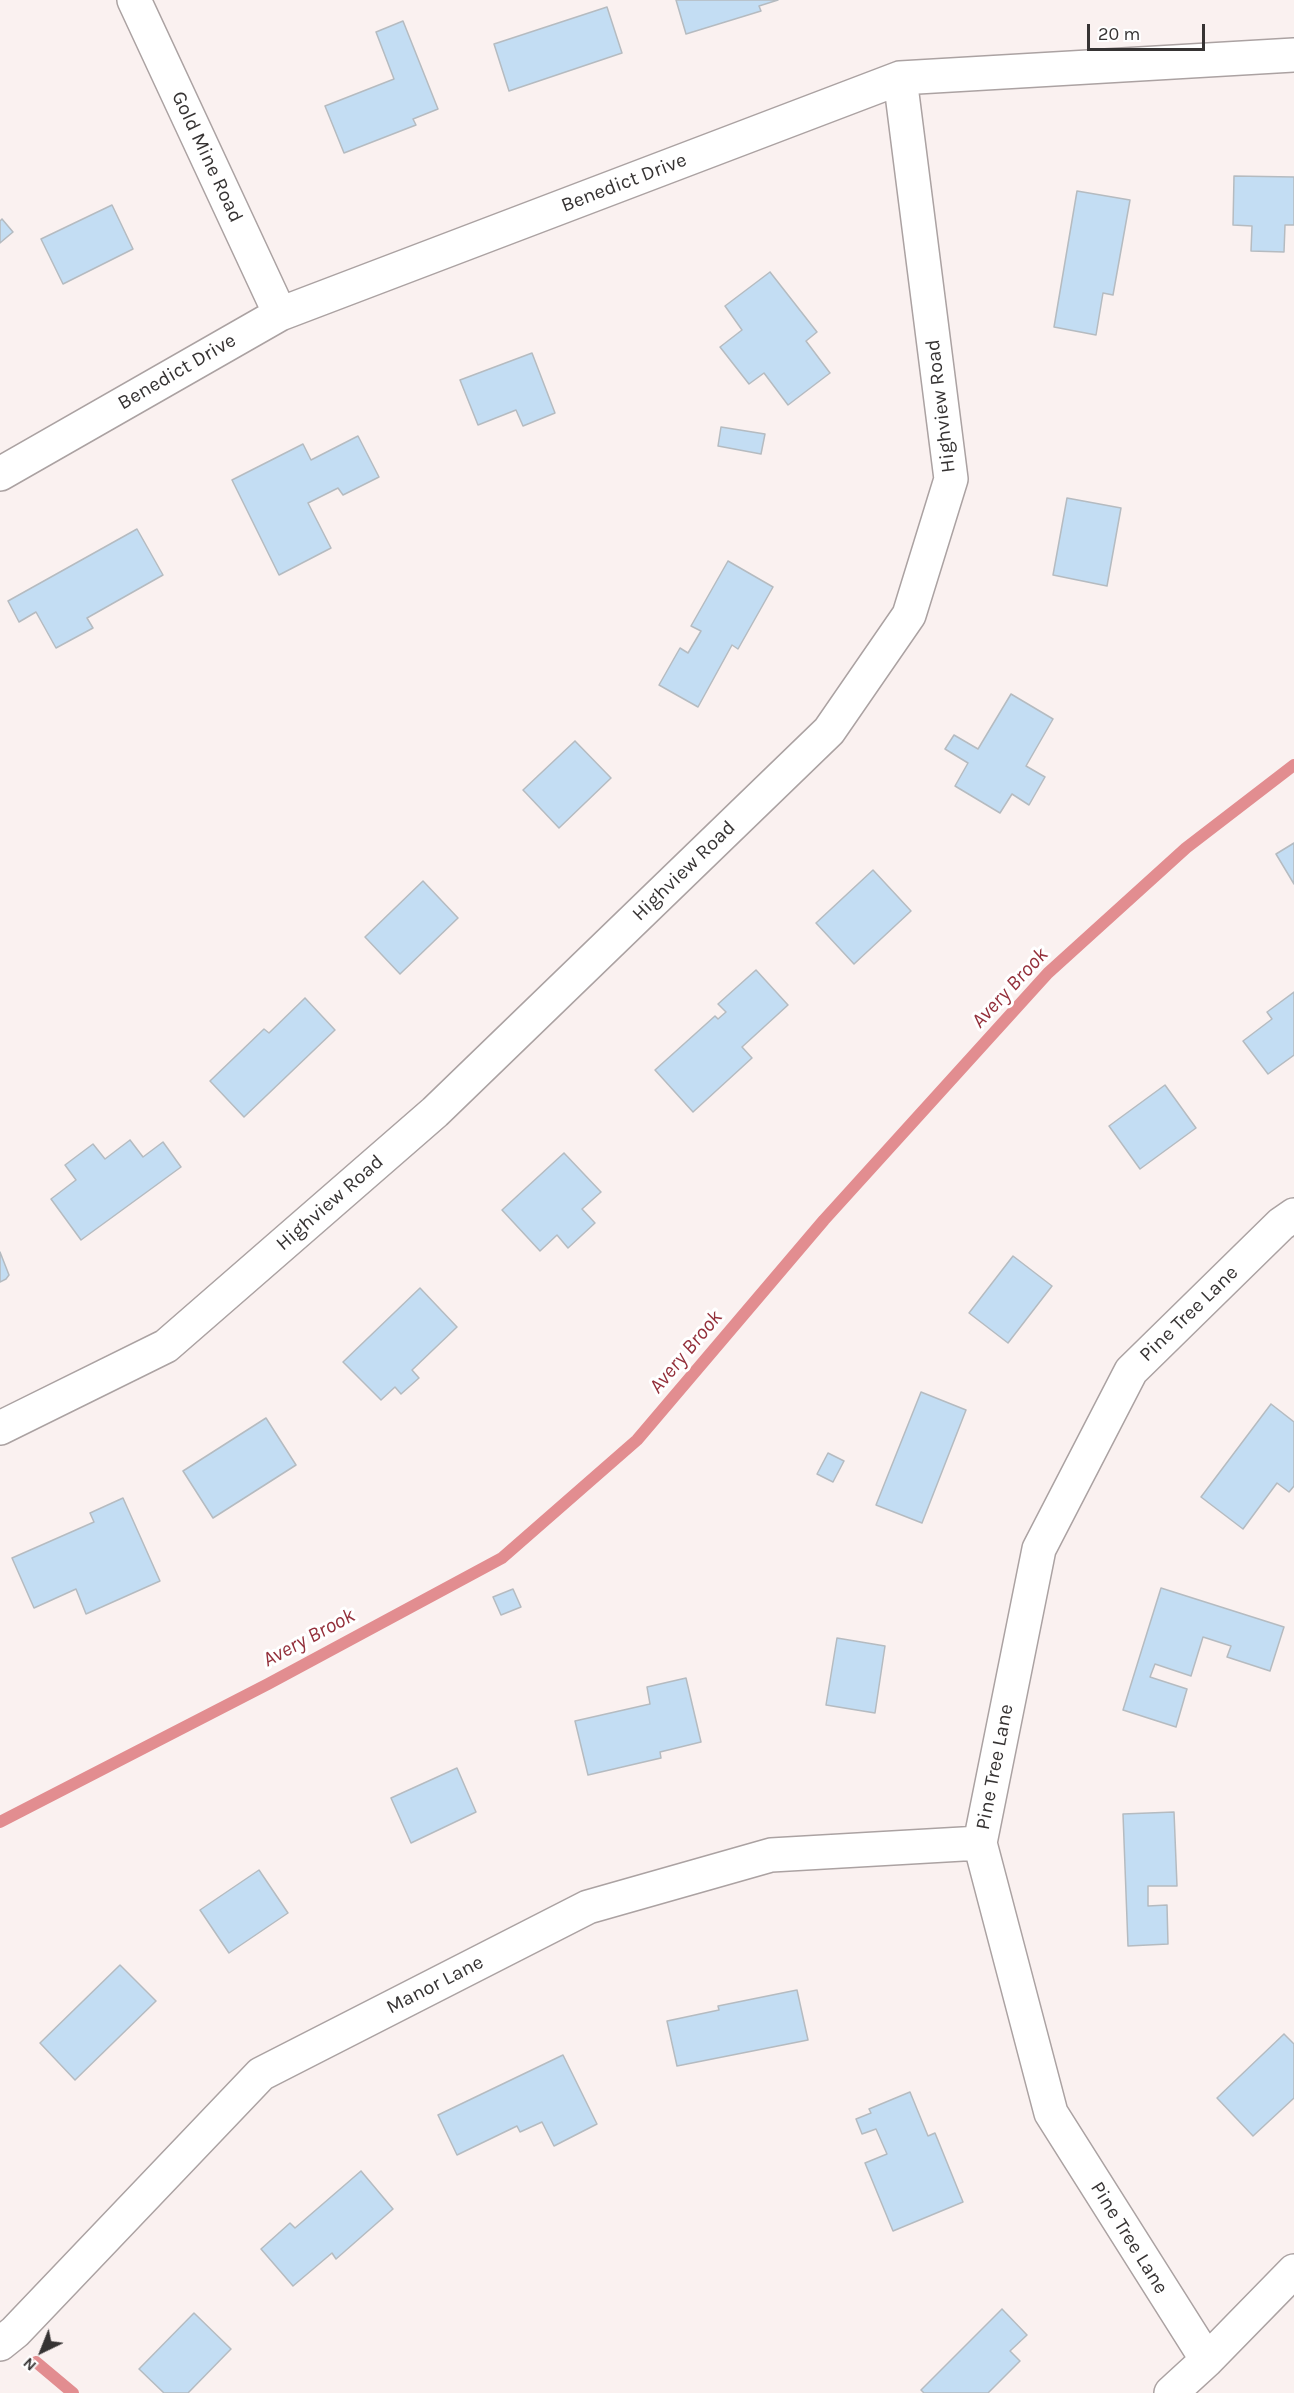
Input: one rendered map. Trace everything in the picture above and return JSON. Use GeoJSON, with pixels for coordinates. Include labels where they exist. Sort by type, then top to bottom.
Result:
{"type":"FeatureCollection","features":[{"type":"Feature","properties":{"kind":"street","name":"Gold Mine Road"},"geometry":{"type":"LineString","coordinates":[[134,0],[280,314]]}},
{"type":"Feature","properties":{"kind":"street","name":"Benedict Drive"},"geometry":{"type":"LineString","coordinates":[[0,474],[280,314],[900,78],[1294,55]]}},
{"type":"Feature","properties":{"kind":"street","name":"Highview Road"},"geometry":{"type":"LineString","coordinates":[[0,1428],[166,1346],[435,1112],[829,731],[909,615],[951,479],[900,78]]}},
{"type":"Feature","properties":{"kind":"street","name":"Pine Tree Lane"},"geometry":{"type":"LineString","coordinates":[[1207,2360],[1051,2113],[980,1843],[1039,1549],[1131,1371],[1281,1224],[1294,1215]]}},
{"type":"Feature","properties":{"kind":"street","name":"Manor Lane"},"geometry":{"type":"LineString","coordinates":[[0,2344],[23,2324],[261,2074],[588,1907],[771,1855],[980,1843]]}},
{"type":"Feature","properties":{"kind":"street"},"geometry":{"type":"LineString","coordinates":[[1171,2393],[1207,2360],[1294,2271]]}},
{"type":"Feature","properties":{"kind":"building"},"geometry":{"type":"Polygon","coordinates":[[[676,0],[778,0],[759,6],[761,11],[686,34],[676,0]]]}},
{"type":"Feature","properties":{"kind":"building"},"geometry":{"type":"Polygon","coordinates":[[[607,7],[622,53],[509,91],[494,44],[607,7]]]}},
{"type":"Feature","properties":{"kind":"building"},"geometry":{"type":"Polygon","coordinates":[[[403,21],[438,109],[413,119],[416,125],[344,153],[325,106],[394,79],[376,32],[403,21]]]}},
{"type":"Feature","properties":{"kind":"building"},"geometry":{"type":"Polygon","coordinates":[[[1234,176],[1294,177],[1294,225],[1285,225],[1284,252],[1251,251],[1252,226],[1233,225],[1234,176]]]}},
{"type":"Feature","properties":{"kind":"building"},"geometry":{"type":"Polygon","coordinates":[[[1077,191],[1130,200],[1113,295],[1103,293],[1096,335],[1054,327],[1077,191]]]}},
{"type":"Feature","properties":{"kind":"building"},"geometry":{"type":"Polygon","coordinates":[[[112,205],[133,249],[63,284],[41,239],[112,205]]]}},
{"type":"Feature","properties":{"kind":"building"},"geometry":{"type":"Polygon","coordinates":[[[2,219],[13,232],[0,243],[0,221],[2,219]]]}},
{"type":"Feature","properties":{"kind":"building"},"geometry":{"type":"Polygon","coordinates":[[[770,272],[817,332],[806,341],[830,373],[788,405],[764,373],[749,384],[720,347],[742,330],[725,306],[770,272]]]}},
{"type":"Feature","properties":{"kind":"building"},"geometry":{"type":"Polygon","coordinates":[[[532,353],[555,413],[523,426],[516,410],[478,425],[460,380],[532,353]]]}},
{"type":"Feature","properties":{"kind":"building"},"geometry":{"type":"Polygon","coordinates":[[[721,427],[765,434],[761,454],[718,446],[721,427]]]}},
{"type":"Feature","properties":{"kind":"building"},"geometry":{"type":"Polygon","coordinates":[[[358,436],[379,477],[343,495],[338,488],[308,503],[331,548],[279,575],[232,480],[303,444],[311,460],[358,436]]]}},
{"type":"Feature","properties":{"kind":"building"},"geometry":{"type":"Polygon","coordinates":[[[1067,498],[1121,508],[1107,586],[1053,575],[1067,498]]]}},
{"type":"Feature","properties":{"kind":"building"},"geometry":{"type":"Polygon","coordinates":[[[137,529],[163,575],[87,618],[93,628],[56,648],[36,612],[19,622],[8,601],[137,529]]]}},
{"type":"Feature","properties":{"kind":"building"},"geometry":{"type":"Polygon","coordinates":[[[728,561],[773,587],[738,649],[732,645],[698,707],[659,685],[680,648],[688,653],[701,631],[691,626],[728,561]]]}},
{"type":"Feature","properties":{"kind":"building"},"geometry":{"type":"Polygon","coordinates":[[[1011,694],[1053,719],[1026,766],[1045,777],[1029,805],[1012,794],[1000,813],[955,786],[968,763],[945,749],[954,735],[978,749],[1011,694]]]}},
{"type":"Feature","properties":{"kind":"building"},"geometry":{"type":"Polygon","coordinates":[[[575,741],[611,778],[559,828],[523,790],[575,741]]]}},
{"type":"Feature","properties":{"kind":"building"},"geometry":{"type":"Polygon","coordinates":[[[1294,843],[1294,884],[1276,854],[1294,843]]]}},
{"type":"Feature","properties":{"kind":"building"},"geometry":{"type":"Polygon","coordinates":[[[873,870],[911,911],[854,964],[816,923],[873,870]]]}},
{"type":"Feature","properties":{"kind":"building"},"geometry":{"type":"Polygon","coordinates":[[[423,881],[458,918],[400,974],[365,937],[423,881]]]}},
{"type":"Feature","properties":{"kind":"building"},"geometry":{"type":"Polygon","coordinates":[[[756,970],[788,1005],[742,1047],[752,1058],[693,1112],[655,1070],[715,1016],[718,1019],[726,1012],[718,1004],[756,970]]]}},
{"type":"Feature","properties":{"kind":"building"},"geometry":{"type":"Polygon","coordinates":[[[1294,992],[1294,1055],[1268,1074],[1243,1041],[1272,1019],[1267,1012],[1294,992]]]}},
{"type":"Feature","properties":{"kind":"building"},"geometry":{"type":"Polygon","coordinates":[[[305,998],[335,1030],[244,1117],[210,1081],[264,1029],[269,1033],[305,998]]]}},
{"type":"Feature","properties":{"kind":"building"},"geometry":{"type":"Polygon","coordinates":[[[1165,1085],[1196,1128],[1140,1169],[1109,1126],[1165,1085]]]}},
{"type":"Feature","properties":{"kind":"building"},"geometry":{"type":"Polygon","coordinates":[[[130,1140],[143,1157],[163,1142],[181,1167],[81,1240],[51,1199],[76,1180],[65,1165],[93,1144],[105,1159],[130,1140]]]}},
{"type":"Feature","properties":{"kind":"building"},"geometry":{"type":"Polygon","coordinates":[[[564,1153],[601,1192],[582,1209],[595,1223],[568,1248],[557,1235],[540,1251],[502,1210],[564,1153]]]}},
{"type":"Feature","properties":{"kind":"building"},"geometry":{"type":"Polygon","coordinates":[[[0,1252],[9,1275],[0,1282],[0,1252]]]}},
{"type":"Feature","properties":{"kind":"building"},"geometry":{"type":"Polygon","coordinates":[[[1013,1256],[1052,1286],[1008,1343],[969,1313],[1013,1256]]]}},
{"type":"Feature","properties":{"kind":"building"},"geometry":{"type":"Polygon","coordinates":[[[420,1288],[457,1327],[412,1370],[419,1378],[401,1394],[395,1387],[381,1400],[343,1362],[420,1288]]]}},
{"type":"Feature","properties":{"kind":"building"},"geometry":{"type":"Polygon","coordinates":[[[921,1392],[966,1410],[922,1523],[876,1505],[921,1392]]]}},
{"type":"Feature","properties":{"kind":"building"},"geometry":{"type":"Polygon","coordinates":[[[1271,1404],[1294,1422],[1294,1486],[1289,1492],[1277,1483],[1243,1529],[1201,1497],[1271,1404]]]}},
{"type":"Feature","properties":{"kind":"building"},"geometry":{"type":"Polygon","coordinates":[[[266,1418],[296,1465],[213,1518],[183,1471],[266,1418]]]}},
{"type":"Feature","properties":{"kind":"building"},"geometry":{"type":"Polygon","coordinates":[[[828,1453],[844,1461],[833,1482],[817,1474],[828,1453]]]}},
{"type":"Feature","properties":{"kind":"building"},"geometry":{"type":"Polygon","coordinates":[[[123,1498],[160,1581],[86,1614],[76,1589],[34,1608],[12,1558],[94,1522],[90,1513],[123,1498]]]}},
{"type":"Feature","properties":{"kind":"building"},"geometry":{"type":"Polygon","coordinates":[[[1161,1588],[1284,1627],[1270,1671],[1227,1657],[1231,1646],[1203,1637],[1191,1676],[1155,1664],[1150,1677],[1187,1689],[1176,1727],[1123,1710],[1161,1588]]]}},
{"type":"Feature","properties":{"kind":"building"},"geometry":{"type":"Polygon","coordinates":[[[513,1589],[521,1607],[501,1615],[493,1597],[513,1589]]]}},
{"type":"Feature","properties":{"kind":"building"},"geometry":{"type":"Polygon","coordinates":[[[837,1638],[885,1646],[875,1713],[826,1705],[837,1638]]]}},
{"type":"Feature","properties":{"kind":"building"},"geometry":{"type":"Polygon","coordinates":[[[686,1678],[701,1742],[660,1752],[661,1758],[588,1775],[575,1721],[650,1704],[647,1687],[686,1678]]]}},
{"type":"Feature","properties":{"kind":"building"},"geometry":{"type":"Polygon","coordinates":[[[457,1768],[476,1812],[411,1843],[391,1798],[457,1768]]]}},
{"type":"Feature","properties":{"kind":"building"},"geometry":{"type":"Polygon","coordinates":[[[1174,1812],[1177,1886],[1148,1886],[1148,1906],[1167,1905],[1168,1944],[1128,1946],[1123,1814],[1174,1812]]]}},
{"type":"Feature","properties":{"kind":"building"},"geometry":{"type":"Polygon","coordinates":[[[259,1870],[288,1913],[229,1953],[200,1910],[259,1870]]]}},
{"type":"Feature","properties":{"kind":"building"},"geometry":{"type":"Polygon","coordinates":[[[120,1965],[156,2001],[75,2080],[40,2043],[120,1965]]]}},
{"type":"Feature","properties":{"kind":"building"},"geometry":{"type":"Polygon","coordinates":[[[797,1990],[808,2040],[677,2066],[667,2021],[719,2010],[718,2006],[797,1990]]]}},
{"type":"Feature","properties":{"kind":"building"},"geometry":{"type":"Polygon","coordinates":[[[1284,2034],[1294,2044],[1294,2098],[1253,2136],[1217,2098],[1284,2034]]]}},
{"type":"Feature","properties":{"kind":"building"},"geometry":{"type":"Polygon","coordinates":[[[563,2055],[597,2124],[554,2146],[542,2122],[520,2132],[517,2126],[457,2155],[438,2115],[563,2055]]]}},
{"type":"Feature","properties":{"kind":"building"},"geometry":{"type":"Polygon","coordinates":[[[910,2092],[928,2136],[935,2133],[963,2202],[893,2231],[865,2163],[887,2154],[876,2129],[862,2134],[856,2119],[871,2113],[869,2109],[910,2092]]]}},
{"type":"Feature","properties":{"kind":"building"},"geometry":{"type":"Polygon","coordinates":[[[361,2171],[393,2209],[336,2259],[332,2253],[293,2286],[261,2249],[290,2223],[295,2228],[361,2171]]]}},
{"type":"Feature","properties":{"kind":"building"},"geometry":{"type":"Polygon","coordinates":[[[1002,2309],[1027,2335],[1010,2351],[1020,2361],[988,2393],[924,2393],[921,2390],[1002,2309]]]}},
{"type":"Feature","properties":{"kind":"building"},"geometry":{"type":"Polygon","coordinates":[[[194,2313],[231,2349],[188,2393],[164,2393],[139,2369],[194,2313]]]}},
{"type":"Feature","properties":{"kind":"waterway","name":"Avery Brook"},"geometry":{"type":"LineString","coordinates":[[0,1822],[268,1684],[502,1558],[637,1440],[824,1220],[1048,973],[1186,848],[1294,765]]}},
{"type":"Feature","properties":{"kind":"waterway","name":"Avery Brook"},"geometry":{"type":"LineString","coordinates":[[36,2362],[73,2393]]}}]}
